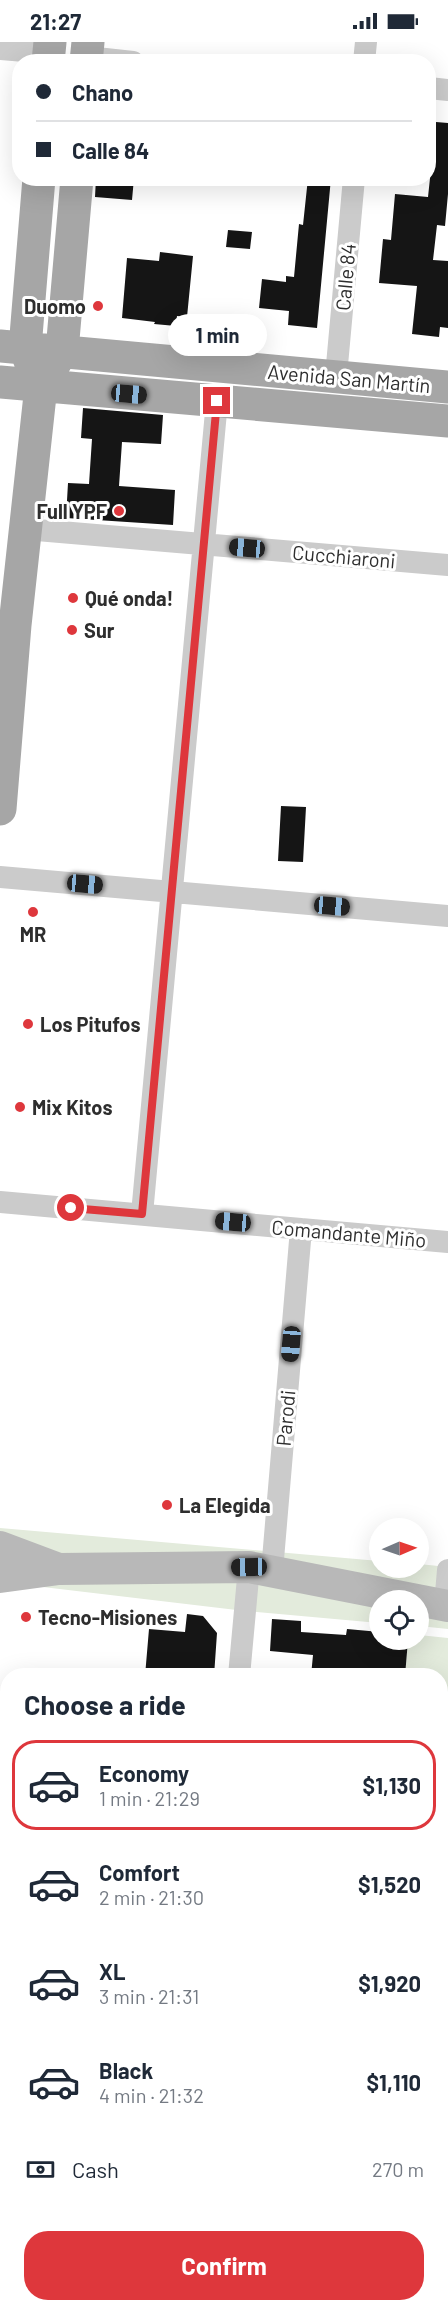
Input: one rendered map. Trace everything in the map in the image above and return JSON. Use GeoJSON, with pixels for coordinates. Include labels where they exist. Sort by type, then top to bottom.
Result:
{"type":"FeatureCollection","features":[{"type":"Feature","properties":{"kind":"main road"},"geometry":{"type":"LineString","coordinates":[[38,186],[13,347],[41,386]]}},
{"type":"Feature","properties":{"kind":"main road"},"geometry":{"type":"LineString","coordinates":[[0,809],[8,624],[25,528],[41,386],[62,351],[76,186]]}},
{"type":"Feature","properties":{"kind":"main road","name":"Avenida San Martín"},"geometry":{"type":"LineString","coordinates":[[13,347],[448,387]]}},
{"type":"Feature","properties":{"kind":"main road","name":"Avenida San Martín"},"geometry":{"type":"LineString","coordinates":[[0,382],[448,421]]}},
{"type":"Feature","properties":{"kind":"main road"},"geometry":{"type":"LineString","coordinates":[[0,1547],[59,1569]]}},
{"type":"Feature","properties":{"kind":"main road"},"geometry":{"type":"LineString","coordinates":[[0,1577],[59,1569],[260,1569],[447,1605]]}},
{"type":"Feature","properties":{"kind":"street"},"geometry":{"type":"LineString","coordinates":[[0,49],[49,52]]}},
{"type":"Feature","properties":{"kind":"street","name":"Calle 84"},"geometry":{"type":"LineString","coordinates":[[336,376],[353,186]]}},
{"type":"Feature","properties":{"kind":"street"},"geometry":{"type":"LineString","coordinates":[[142,1214],[202,544],[217,401]]}},
{"type":"Feature","properties":{"kind":"street","name":"Cucchiaroni"},"geometry":{"type":"LineString","coordinates":[[25,528],[448,565]]}},
{"type":"Feature","properties":{"kind":"street"},"geometry":{"type":"LineString","coordinates":[[0,876],[448,916]]}},
{"type":"Feature","properties":{"kind":"street","name":"Comandante Miño"},"geometry":{"type":"LineString","coordinates":[[0,1202],[448,1242]]}},
{"type":"Feature","properties":{"kind":"street","name":"Parodi"},"geometry":{"type":"LineString","coordinates":[[241,1668],[260,1569],[301,1228]]}},
{"type":"Feature","properties":{"kind":"street"},"geometry":{"type":"LineString","coordinates":[[447,1605],[448,1570]]}},
{"type":"Feature","properties":{"kind":"green space"},"geometry":{"type":"Polygon","coordinates":[[[0,1528],[369,1560],[369,1578],[429,1578],[429,1565],[448,1567],[448,1629],[429,1627],[429,1590],[369,1590],[369,1622],[245,1611],[26,1585],[0,1585],[0,1528]]]}},
{"type":"Feature","properties":{"kind":"green space"},"geometry":{"type":"Polygon","coordinates":[[[429,1636],[448,1638],[448,1668],[406,1668],[407,1650],[429,1650],[429,1636]]]}},
{"type":"Feature","properties":{"kind":"building"},"geometry":{"type":"Polygon","coordinates":[[[436,122],[448,123],[448,194],[445,226],[437,225],[433,260],[448,261],[448,328],[440,327],[439,337],[412,334],[417,286],[379,283],[383,239],[391,240],[395,194],[428,197],[429,186],[436,186],[436,122]]]}},
{"type":"Feature","properties":{"kind":"building"},"geometry":{"type":"Polygon","coordinates":[[[96,186],[133,186],[132,200],[95,197],[96,186]]]}},
{"type":"Feature","properties":{"kind":"building"},"geometry":{"type":"Polygon","coordinates":[[[307,186],[330,186],[317,328],[288,325],[289,311],[259,308],[262,279],[286,282],[286,276],[294,277],[299,224],[303,225],[307,186]]]}},
{"type":"Feature","properties":{"kind":"building"},"geometry":{"type":"Polygon","coordinates":[[[228,230],[252,232],[250,249],[226,247],[228,230]]]}},
{"type":"Feature","properties":{"kind":"building"},"geometry":{"type":"Polygon","coordinates":[[[160,252],[193,256],[187,317],[177,316],[176,326],[122,318],[127,258],[159,261],[160,252]]]}},
{"type":"Feature","properties":{"kind":"building"},"geometry":{"type":"Polygon","coordinates":[[[83,408],[163,415],[161,444],[122,442],[119,486],[175,490],[173,525],[66,518],[68,483],[89,484],[92,439],[81,438],[83,408]]]}},
{"type":"Feature","properties":{"kind":"building"},"geometry":{"type":"Polygon","coordinates":[[[281,806],[306,807],[303,862],[278,861],[281,806]]]}},
{"type":"Feature","properties":{"kind":"building"},"geometry":{"type":"Polygon","coordinates":[[[187,1614],[203,1616],[217,1633],[215,1668],[146,1668],[149,1629],[185,1632],[187,1614]]]}},
{"type":"Feature","properties":{"kind":"building"},"geometry":{"type":"Polygon","coordinates":[[[272,1619],[301,1621],[301,1632],[346,1635],[347,1629],[369,1631],[369,1650],[407,1650],[406,1668],[312,1668],[313,1655],[270,1651],[272,1619]]]}},
{"type":"Feature","properties":{"kind":"place","name":"Duomo"},"geometry":{"type":"Point","coordinates":[98,306]}},
{"type":"Feature","properties":{"kind":"place","name":"Full YPF"},"geometry":{"type":"Point","coordinates":[119,511]}},
{"type":"Feature","properties":{"kind":"place","name":"Qué onda!"},"geometry":{"type":"Point","coordinates":[73,598]}},
{"type":"Feature","properties":{"kind":"place","name":"Sur"},"geometry":{"type":"Point","coordinates":[72,630]}},
{"type":"Feature","properties":{"kind":"place","name":"MR"},"geometry":{"type":"Point","coordinates":[33,912]}},
{"type":"Feature","properties":{"kind":"place","name":"Los Pitufos"},"geometry":{"type":"Point","coordinates":[28,1024]}},
{"type":"Feature","properties":{"kind":"place","name":"Mix Kitos"},"geometry":{"type":"Point","coordinates":[20,1107]}},
{"type":"Feature","properties":{"kind":"place","name":"La Elegida"},"geometry":{"type":"Point","coordinates":[167,1505]}},
{"type":"Feature","properties":{"kind":"place","name":"Tecno-Misiones"},"geometry":{"type":"Point","coordinates":[26,1617]}},
{"type":"Feature","properties":{"kind":"route"},"geometry":{"type":"LineString","coordinates":[[71,1208],[142,1214],[202,544],[217,401]]}}]}
